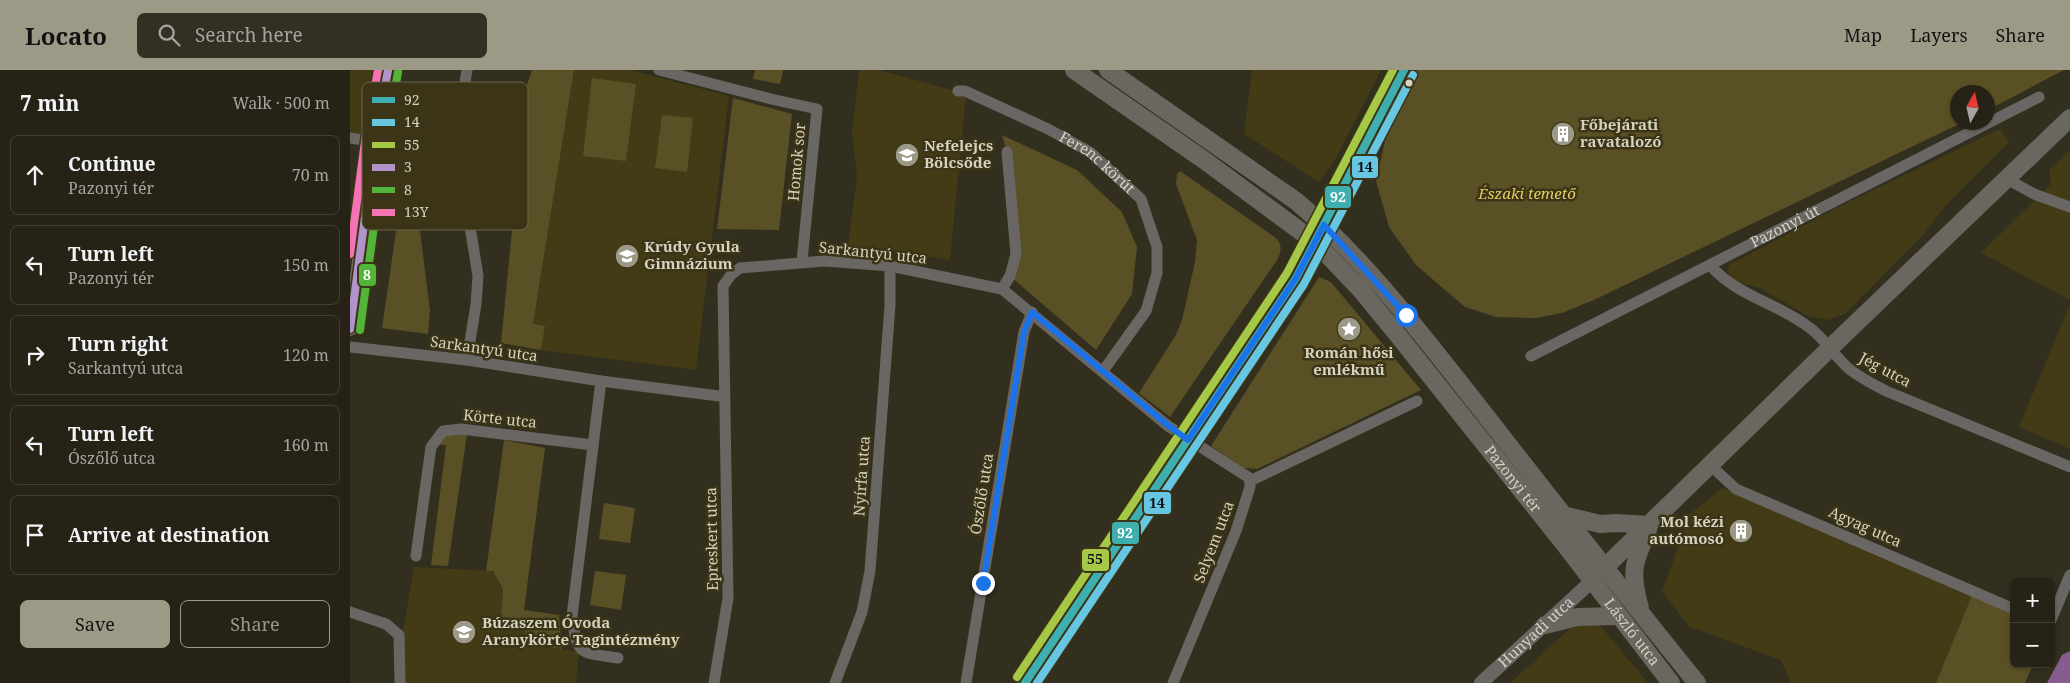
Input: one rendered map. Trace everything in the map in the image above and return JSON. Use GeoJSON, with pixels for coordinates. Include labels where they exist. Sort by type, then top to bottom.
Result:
{"type":"FeatureCollection","features":[{"type":"Feature","properties":{"kind":"main road"},"geometry":{"type":"LineString","coordinates":[[1074,70],[1204,160],[1315,242]]}},
{"type":"Feature","properties":{"kind":"main road"},"geometry":{"type":"LineString","coordinates":[[1108,70],[1296,201],[1324,225]]}},
{"type":"Feature","properties":{"kind":"main road"},"geometry":{"type":"LineString","coordinates":[[1592,581],[1830,348],[2070,118]]}},
{"type":"Feature","properties":{"kind":"main road","name":"Pazonyi tér"},"geometry":{"type":"LineString","coordinates":[[1324,225],[1406,315],[1563,515]]}},
{"type":"Feature","properties":{"kind":"main road","name":"Pazonyi tér"},"geometry":{"type":"LineString","coordinates":[[1315,242],[1360,290],[1397,334],[1592,581]]}},
{"type":"Feature","properties":{"kind":"main road"},"geometry":{"type":"LineString","coordinates":[[1563,515],[1600,524],[1651,524]]}},
{"type":"Feature","properties":{"kind":"main road"},"geometry":{"type":"LineString","coordinates":[[1563,515],[1605,568]]}},
{"type":"Feature","properties":{"kind":"main road"},"geometry":{"type":"LineString","coordinates":[[1642,616],[1634,588],[1633,573],[1637,554],[1651,524]]}},
{"type":"Feature","properties":{"kind":"main road","name":"László utca"},"geometry":{"type":"LineString","coordinates":[[1605,568],[1697,683]]}},
{"type":"Feature","properties":{"kind":"main road","name":"László utca"},"geometry":{"type":"LineString","coordinates":[[1592,581],[1671,683]]}},
{"type":"Feature","properties":{"kind":"main road"},"geometry":{"type":"LineString","coordinates":[[1545,624],[1593,615],[1618,616]]}},
{"type":"Feature","properties":{"kind":"street","name":"Homok sor"},"geometry":{"type":"LineString","coordinates":[[658,70],[817,109],[802,261]]}},
{"type":"Feature","properties":{"kind":"street"},"geometry":{"type":"LineString","coordinates":[[1025,683],[1296,278],[1404,70]]}},
{"type":"Feature","properties":{"kind":"street","name":"Ferenc körút"},"geometry":{"type":"LineString","coordinates":[[958,91],[965,91],[1048,129],[1090,152],[1141,199],[1157,248],[1156,273],[1146,311],[1103,371]]}},
{"type":"Feature","properties":{"kind":"street","name":"Pazonyi út"},"geometry":{"type":"LineString","coordinates":[[1531,356],[2039,97]]}},
{"type":"Feature","properties":{"kind":"street"},"geometry":{"type":"LineString","coordinates":[[1002,289],[1010,276],[1016,254],[1007,152]]}},
{"type":"Feature","properties":{"kind":"street"},"geometry":{"type":"LineString","coordinates":[[2007,179],[2034,194],[2070,207]]}},
{"type":"Feature","properties":{"kind":"street"},"geometry":{"type":"LineString","coordinates":[[350,329],[363,230]]}},
{"type":"Feature","properties":{"kind":"street"},"geometry":{"type":"LineString","coordinates":[[467,360],[476,304],[478,276],[471,230]]}},
{"type":"Feature","properties":{"kind":"street","name":"Sarkantyú utca"},"geometry":{"type":"LineString","coordinates":[[350,347],[467,360],[601,381],[719,396],[724,394],[723,286],[731,275],[740,268],[802,261],[890,266],[1002,289],[1168,426],[1188,440]]}},
{"type":"Feature","properties":{"kind":"street","name":"Jég utca"},"geometry":{"type":"LineString","coordinates":[[1710,265],[1721,278],[1735,288],[1771,304],[1811,328],[1848,368],[1861,377],[1886,390],[2070,467]]}},
{"type":"Feature","properties":{"kind":"street","name":"Nyírfa utca"},"geometry":{"type":"LineString","coordinates":[[835,683],[862,612],[870,571],[890,304],[890,266]]}},
{"type":"Feature","properties":{"kind":"street","name":"Ószőlő utca"},"geometry":{"type":"LineString","coordinates":[[966,683],[1024,332],[1032,312]]}},
{"type":"Feature","properties":{"kind":"street"},"geometry":{"type":"LineString","coordinates":[[601,381],[572,616],[575,638],[579,649],[589,654],[618,658]]}},
{"type":"Feature","properties":{"kind":"street","name":"Epreskert utca"},"geometry":{"type":"LineString","coordinates":[[714,683],[728,598],[728,511],[724,394]]}},
{"type":"Feature","properties":{"kind":"street"},"geometry":{"type":"LineString","coordinates":[[1188,440],[1248,477],[1250,481],[1417,401]]}},
{"type":"Feature","properties":{"kind":"street","name":"Körte utca"},"geometry":{"type":"LineString","coordinates":[[416,556],[431,447],[443,431],[461,429],[593,445]]}},
{"type":"Feature","properties":{"kind":"street","name":"Agyag utca"},"geometry":{"type":"LineString","coordinates":[[1710,465],[1736,489],[2010,606]]}},
{"type":"Feature","properties":{"kind":"street","name":"Selyem utca"},"geometry":{"type":"LineString","coordinates":[[1173,683],[1236,531],[1250,487],[1250,481]]}},
{"type":"Feature","properties":{"kind":"street"},"geometry":{"type":"LineString","coordinates":[[2055,611],[2070,575]]}},
{"type":"Feature","properties":{"kind":"street","name":"Hunyadi utca"},"geometry":{"type":"LineString","coordinates":[[1481,683],[1592,581]]}},
{"type":"Feature","properties":{"kind":"street"},"geometry":{"type":"LineString","coordinates":[[350,612],[386,624],[399,635],[400,683]]}},
{"type":"Feature","properties":{"kind":"shaded area"},"geometry":{"type":"Polygon","coordinates":[[[350,70],[374,70],[372,82],[362,82],[362,135],[350,133],[350,70]]]}},
{"type":"Feature","properties":{"kind":"shaded area","name":"Krúdy Gyula Gimnázium"},"geometry":{"type":"Polygon","coordinates":[[[574,70],[630,70],[729,96],[696,370],[541,350],[545,326],[533,325],[574,70]]]}},
{"type":"Feature","properties":{"kind":"shaded area","name":"Nefelejcs Bölcsőde"},"geometry":{"type":"Polygon","coordinates":[[[859,70],[879,70],[966,94],[950,260],[848,245],[857,177],[852,132],[859,70]]]}},
{"type":"Feature","properties":{"kind":"shaded area"},"geometry":{"type":"Polygon","coordinates":[[[1252,70],[1381,70],[1337,156],[1319,182],[1244,134],[1252,70]]]}},
{"type":"Feature","properties":{"kind":"shaded area"},"geometry":{"type":"Polygon","coordinates":[[[2000,129],[2009,142],[1947,204],[1924,234],[1845,314],[1827,320],[1808,316],[1760,288],[1740,283],[1730,277],[1729,265],[1842,205],[2000,129]]]}},
{"type":"Feature","properties":{"kind":"shaded area"},"geometry":{"type":"Polygon","coordinates":[[[2070,150],[2070,300],[1981,253],[2051,184],[2049,170],[2070,150]]]}},
{"type":"Feature","properties":{"kind":"shaded area"},"geometry":{"type":"Polygon","coordinates":[[[2070,304],[2070,449],[2019,427],[2070,304]]]}},
{"type":"Feature","properties":{"kind":"shaded area"},"geometry":{"type":"Polygon","coordinates":[[[1722,488],[1972,595],[1936,683],[1791,683],[1781,660],[1690,627],[1662,592],[1690,514],[1722,488]]]}},
{"type":"Feature","properties":{"kind":"shaded area","name":"Búzaszem Óvoda Aranykörte Tagintézmény"},"geometry":{"type":"Polygon","coordinates":[[[414,567],[493,571],[503,589],[501,617],[526,620],[524,644],[579,652],[576,683],[400,683],[400,649],[414,567]]]}},
{"type":"Feature","properties":{"kind":"shaded area"},"geometry":{"type":"Polygon","coordinates":[[[1575,624],[1600,625],[1648,683],[1510,683],[1575,624]]]}},
{"type":"Feature","properties":{"kind":"shaded area"},"geometry":{"type":"Polygon","coordinates":[[[2070,651],[2070,683],[2047,683],[2062,655],[2070,651]]]}},
{"type":"Feature","properties":{"kind":"green space"},"geometry":{"type":"Polygon","coordinates":[[[532,70],[574,70],[533,324],[545,326],[541,350],[501,343],[512,230],[528,230],[528,82],[532,70]]]}},
{"type":"Feature","properties":{"kind":"green space"},"geometry":{"type":"Polygon","coordinates":[[[755,70],[783,70],[780,84],[753,79],[755,70]]]}},
{"type":"Feature","properties":{"kind":"green space","name":"Északi temető"},"geometry":{"type":"Polygon","coordinates":[[[1417,70],[2064,70],[1995,106],[1995,85],[1950,85],[1950,128],[1596,299],[1562,313],[1536,318],[1496,317],[1465,307],[1416,265],[1389,227],[1376,181],[1387,133],[1417,70]]]}},
{"type":"Feature","properties":{"kind":"green space"},"geometry":{"type":"Polygon","coordinates":[[[592,78],[636,84],[626,161],[583,156],[592,78]]]}},
{"type":"Feature","properties":{"kind":"green space"},"geometry":{"type":"Polygon","coordinates":[[[733,98],[792,114],[779,230],[717,229],[733,98]]]}},
{"type":"Feature","properties":{"kind":"green space"},"geometry":{"type":"Polygon","coordinates":[[[662,115],[693,118],[687,172],[655,168],[662,115]]]}},
{"type":"Feature","properties":{"kind":"green space"},"geometry":{"type":"Polygon","coordinates":[[[1002,135],[1077,170],[1122,212],[1137,247],[1132,294],[1096,350],[1010,276],[1016,254],[1007,152],[1002,135]]]}},
{"type":"Feature","properties":{"kind":"green space"},"geometry":{"type":"Polygon","coordinates":[[[1180,171],[1276,238],[1281,249],[1277,260],[1170,417],[1139,393],[1176,335],[1182,320],[1195,262],[1197,240],[1176,184],[1177,174],[1180,171]]]}},
{"type":"Feature","properties":{"kind":"green space"},"geometry":{"type":"Polygon","coordinates":[[[396,230],[420,230],[430,311],[428,334],[382,328],[396,230]]]}},
{"type":"Feature","properties":{"kind":"green space"},"geometry":{"type":"Polygon","coordinates":[[[1319,277],[1331,282],[1421,390],[1257,469],[1244,468],[1211,446],[1319,277]]]}},
{"type":"Feature","properties":{"kind":"green space"},"geometry":{"type":"Polygon","coordinates":[[[467,434],[448,566],[431,565],[446,445],[437,445],[442,435],[467,434]]]}},
{"type":"Feature","properties":{"kind":"green space"},"geometry":{"type":"Polygon","coordinates":[[[504,440],[545,448],[524,610],[559,615],[562,649],[524,644],[526,620],[501,617],[503,589],[493,571],[486,571],[504,440]]]}},
{"type":"Feature","properties":{"kind":"green space"},"geometry":{"type":"Polygon","coordinates":[[[604,503],[635,508],[630,543],[599,539],[604,503]]]}},
{"type":"Feature","properties":{"kind":"green space"},"geometry":{"type":"Polygon","coordinates":[[[595,571],[626,575],[621,610],[590,605],[595,571]]]}},
{"type":"Feature","properties":{"kind":"green space"},"geometry":{"type":"Polygon","coordinates":[[[1972,595],[2010,611],[2010,668],[2031,668],[2025,683],[1936,683],[1972,595]]]}},
{"type":"Feature","properties":{"kind":"transit line","name":"13Y"},"geometry":{"type":"LineString","coordinates":[[376,82],[378,70]]}},
{"type":"Feature","properties":{"kind":"transit line","name":"3"},"geometry":{"type":"LineString","coordinates":[[386,82],[388,70]]}},
{"type":"Feature","properties":{"kind":"transit line","name":"55"},"geometry":{"type":"LineString","coordinates":[[1017,677],[1287,273],[1393,70]]}},
{"type":"Feature","properties":{"kind":"transit line","name":"92"},"geometry":{"type":"LineString","coordinates":[[1025,683],[1296,278],[1404,70]]}},
{"type":"Feature","properties":{"kind":"transit line","name":"8"},"geometry":{"type":"LineString","coordinates":[[396,82],[398,72]]}},
{"type":"Feature","properties":{"kind":"transit line","name":"14"},"geometry":{"type":"LineString","coordinates":[[1037,683],[1304,284],[1413,75]]}},
{"type":"Feature","properties":{"kind":"transit line","name":"13Y"},"geometry":{"type":"LineString","coordinates":[[350,254],[362,164]]}},
{"type":"Feature","properties":{"kind":"transit line","name":"3"},"geometry":{"type":"LineString","coordinates":[[350,329],[363,230]]}},
{"type":"Feature","properties":{"kind":"transit line","name":"8"},"geometry":{"type":"LineString","coordinates":[[360,330],[373,230]]}},
{"type":"Feature","properties":{"kind":"place","name":"Főbejárati ravatalozó"},"geometry":{"type":"Point","coordinates":[1563,134]}},
{"type":"Feature","properties":{"kind":"place","name":"Nefelejcs Bölcsőde"},"geometry":{"type":"Point","coordinates":[907,155]}},
{"type":"Feature","properties":{"kind":"place","name":"Krúdy Gyula Gimnázium"},"geometry":{"type":"Point","coordinates":[627,256]}},
{"type":"Feature","properties":{"kind":"place","name":"Román hősi emlékmű"},"geometry":{"type":"Point","coordinates":[1349,329]}},
{"type":"Feature","properties":{"kind":"place","name":"Mol kézi autómosó"},"geometry":{"type":"Point","coordinates":[1741,531]}},
{"type":"Feature","properties":{"kind":"place","name":"Búzaszem Óvoda Aranykörte Tagintézmény"},"geometry":{"type":"Point","coordinates":[464,632]}},
{"type":"Feature","properties":{"kind":"route"},"geometry":{"type":"LineString","coordinates":[[983,583],[1024,332],[1032,312],[1188,440],[1296,278],[1324,225],[1406,315]]}}]}
